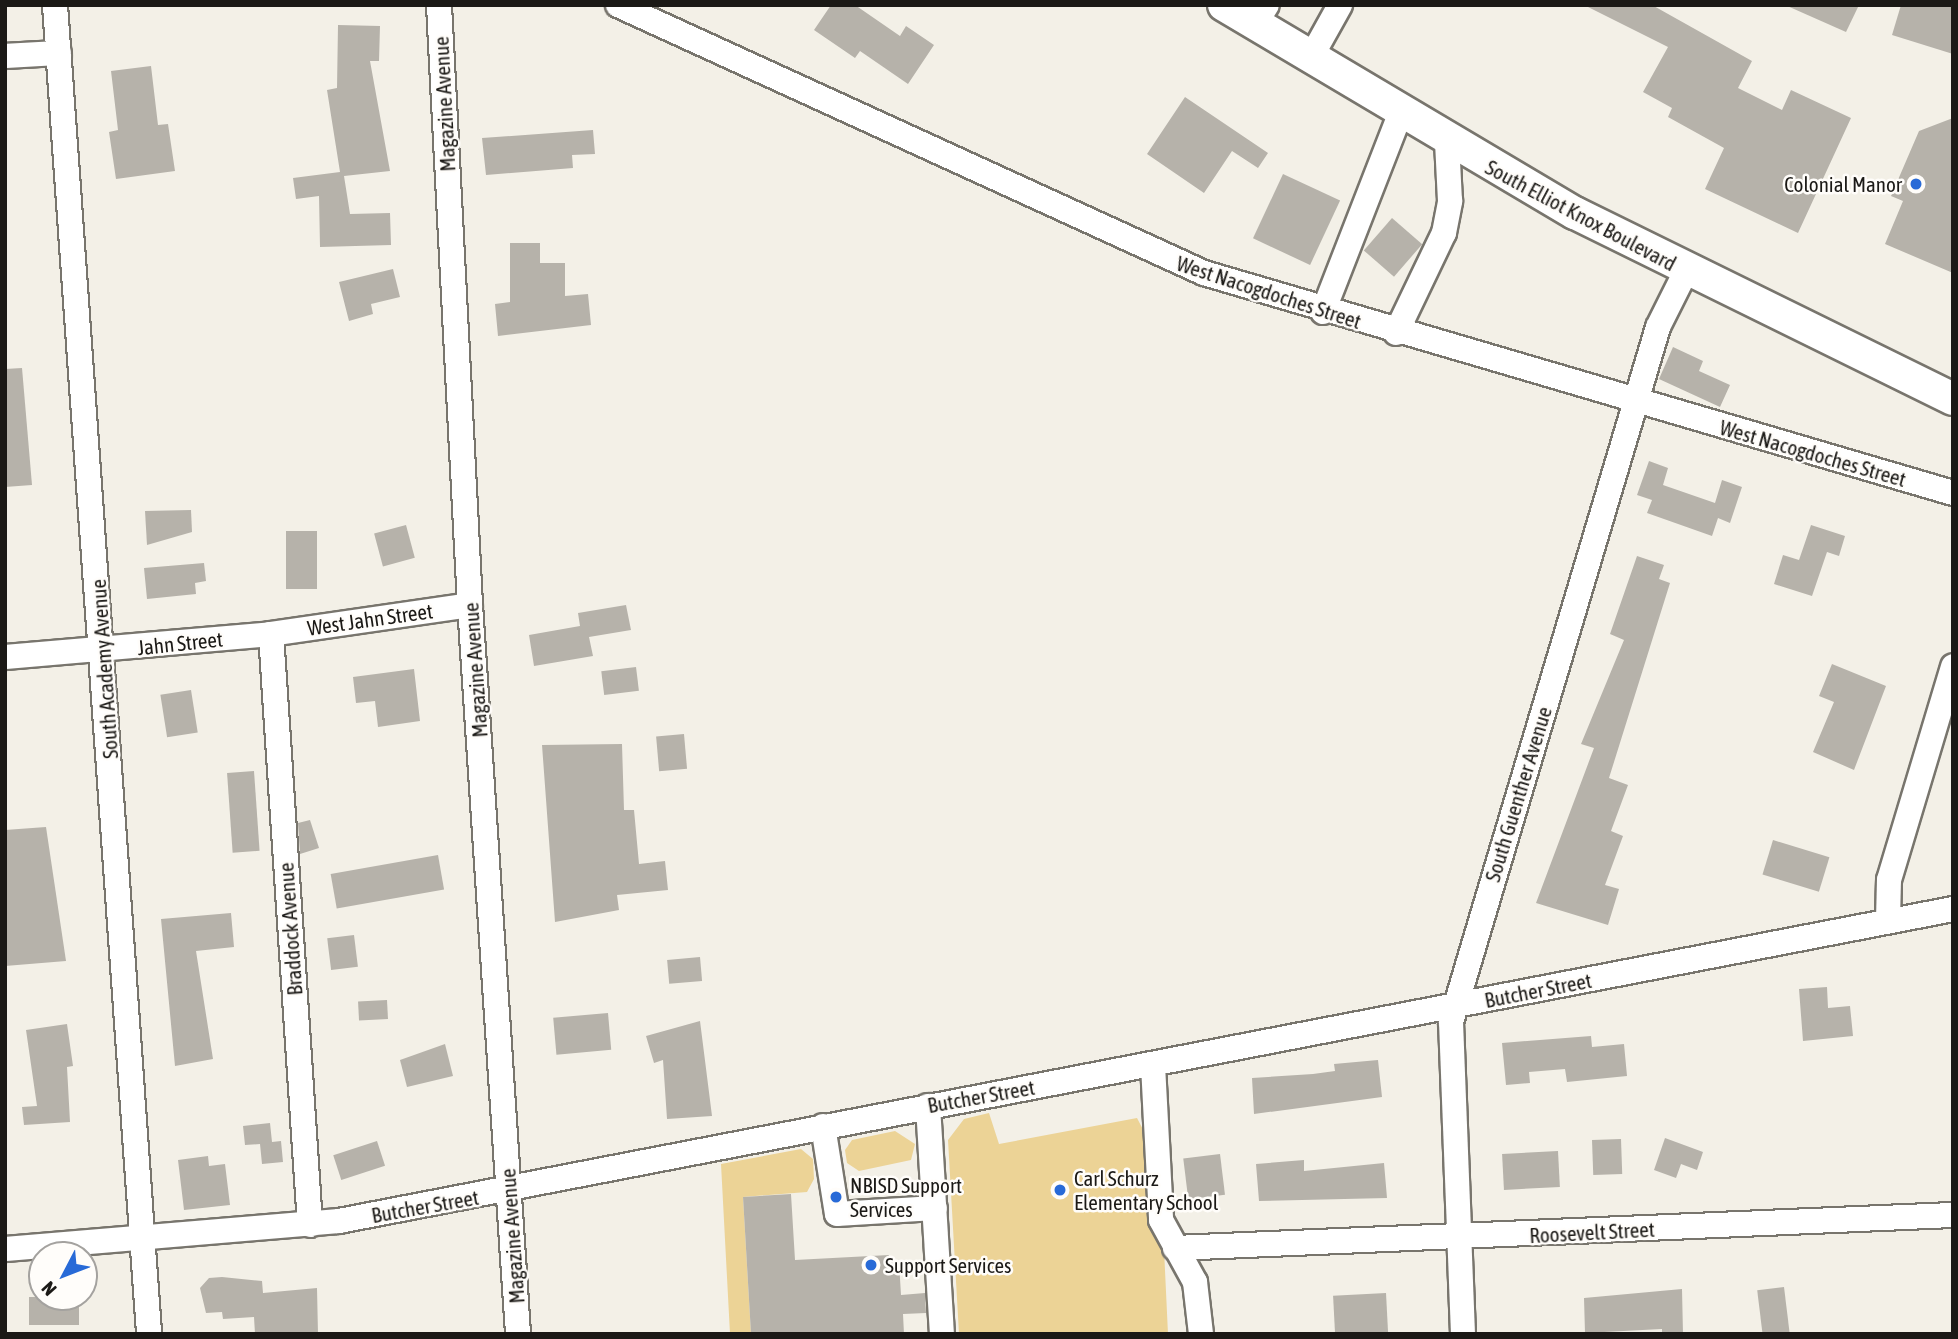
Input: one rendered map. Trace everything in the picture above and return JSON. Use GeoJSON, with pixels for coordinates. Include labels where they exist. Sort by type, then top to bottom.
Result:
{"type":"FeatureCollection","features":[{"type":"Feature","properties":{"kind":"main road","name":"South Elliot Knox Boulevard"},"geometry":{"type":"LineString","coordinates":[[1224,5],[1261,15],[1310,58],[1400,114],[1686,271],[1953,398]]}},
{"type":"Feature","properties":{"kind":"street","name":"South Academy Avenue"},"geometry":{"type":"LineString","coordinates":[[55,5],[103,651],[149,1334]]}},
{"type":"Feature","properties":{"kind":"street","name":"Magazine Avenue"},"geometry":{"type":"LineString","coordinates":[[439,5],[470,605],[519,1334]]}},
{"type":"Feature","properties":{"kind":"street","name":"West Nacogdoches Street"},"geometry":{"type":"LineString","coordinates":[[618,5],[1149,250],[1323,312],[1953,494]]}},
{"type":"Feature","properties":{"kind":"street"},"geometry":{"type":"LineString","coordinates":[[1310,58],[1340,5]]}},
{"type":"Feature","properties":{"kind":"street"},"geometry":{"type":"LineString","coordinates":[[5,56],[59,52]]}},
{"type":"Feature","properties":{"kind":"street"},"geometry":{"type":"LineString","coordinates":[[1323,312],[1400,114]]}},
{"type":"Feature","properties":{"kind":"street"},"geometry":{"type":"LineString","coordinates":[[1396,333],[1444,233],[1450,201],[1447,142]]}},
{"type":"Feature","properties":{"kind":"street","name":"South Guenther Avenue"},"geometry":{"type":"LineString","coordinates":[[1463,1334],[1451,1036],[1455,1007],[1635,402],[1663,314],[1686,271]]}},
{"type":"Feature","properties":{"kind":"street","name":"West Jahn Street"},"geometry":{"type":"LineString","coordinates":[[271,634],[470,605]]}},
{"type":"Feature","properties":{"kind":"street","name":"Jahn Street"},"geometry":{"type":"LineString","coordinates":[[5,657],[103,651],[271,634]]}},
{"type":"Feature","properties":{"kind":"street","name":"Braddock Avenue"},"geometry":{"type":"LineString","coordinates":[[271,634],[310,1225]]}},
{"type":"Feature","properties":{"kind":"street"},"geometry":{"type":"LineString","coordinates":[[1888,920],[1889,880],[1953,666]]}},
{"type":"Feature","properties":{"kind":"street","name":"Butcher Street"},"geometry":{"type":"LineString","coordinates":[[5,1249],[142,1242],[310,1225],[509,1190],[823,1126],[1153,1065],[1953,909]]}},
{"type":"Feature","properties":{"kind":"street"},"geometry":{"type":"LineString","coordinates":[[1153,1065],[1161,1220],[1195,1282],[1201,1334]]}},
{"type":"Feature","properties":{"kind":"street"},"geometry":{"type":"LineString","coordinates":[[928,1106],[942,1334]]}},
{"type":"Feature","properties":{"kind":"street"},"geometry":{"type":"LineString","coordinates":[[823,1126],[837,1213],[935,1208]]}},
{"type":"Feature","properties":{"kind":"street","name":"Roosevelt Street"},"geometry":{"type":"LineString","coordinates":[[1175,1248],[1460,1239],[1953,1215]]}},
{"type":"Feature","properties":{"kind":"shaded area","name":"Carl Schurz Elementary School"},"geometry":{"type":"Polygon","coordinates":[[[989,1113],[999,1144],[1137,1118],[1149,1141],[1153,1231],[1164,1249],[1168,1334],[959,1334],[948,1140],[964,1119],[989,1113]]]}},
{"type":"Feature","properties":{"kind":"shaded area"},"geometry":{"type":"Polygon","coordinates":[[[895,1131],[915,1144],[911,1160],[859,1171],[847,1163],[845,1150],[852,1140],[895,1131]]]}},
{"type":"Feature","properties":{"kind":"shaded area"},"geometry":{"type":"Polygon","coordinates":[[[801,1149],[813,1159],[814,1179],[807,1192],[743,1197],[751,1334],[730,1334],[721,1164],[801,1149]]]}},
{"type":"Feature","properties":{"kind":"building"},"geometry":{"type":"Polygon","coordinates":[[[831,5],[855,5],[900,36],[906,26],[934,45],[908,84],[860,51],[855,58],[814,30],[831,5]]]}},
{"type":"Feature","properties":{"kind":"building"},"geometry":{"type":"Polygon","coordinates":[[[1584,5],[1652,5],[1752,61],[1738,88],[1782,110],[1791,90],[1851,118],[1798,233],[1705,189],[1724,148],[1668,117],[1672,108],[1643,92],[1668,47],[1584,5]]]}},
{"type":"Feature","properties":{"kind":"building"},"geometry":{"type":"Polygon","coordinates":[[[1785,5],[1859,5],[1846,32],[1785,5]]]}},
{"type":"Feature","properties":{"kind":"building"},"geometry":{"type":"Polygon","coordinates":[[[1901,5],[1953,5],[1953,54],[1892,35],[1901,5]]]}},
{"type":"Feature","properties":{"kind":"building"},"geometry":{"type":"Polygon","coordinates":[[[338,25],[380,26],[379,61],[370,61],[390,171],[344,176],[350,214],[390,213],[391,245],[320,247],[319,196],[296,199],[293,178],[340,172],[327,90],[337,88],[338,25]]]}},
{"type":"Feature","properties":{"kind":"building"},"geometry":{"type":"Polygon","coordinates":[[[151,66],[158,125],[168,124],[175,171],[116,179],[109,132],[118,130],[111,71],[151,66]]]}},
{"type":"Feature","properties":{"kind":"building"},"geometry":{"type":"Polygon","coordinates":[[[1185,97],[1268,153],[1258,168],[1232,151],[1204,193],[1147,154],[1185,97]]]}},
{"type":"Feature","properties":{"kind":"building","name":"Colonial Manor"},"geometry":{"type":"Polygon","coordinates":[[[1953,118],[1953,273],[1885,244],[1903,201],[1891,196],[1919,131],[1953,118]]]}},
{"type":"Feature","properties":{"kind":"building"},"geometry":{"type":"Polygon","coordinates":[[[593,130],[595,154],[572,155],[573,168],[486,175],[482,138],[593,130]]]}},
{"type":"Feature","properties":{"kind":"building"},"geometry":{"type":"Polygon","coordinates":[[[1283,174],[1340,201],[1310,265],[1253,238],[1283,174]]]}},
{"type":"Feature","properties":{"kind":"building"},"geometry":{"type":"Polygon","coordinates":[[[1392,218],[1422,244],[1394,277],[1364,250],[1392,218]]]}},
{"type":"Feature","properties":{"kind":"building"},"geometry":{"type":"Polygon","coordinates":[[[510,243],[540,243],[540,263],[565,263],[565,296],[588,294],[591,325],[498,336],[495,304],[510,302],[510,243]]]}},
{"type":"Feature","properties":{"kind":"building"},"geometry":{"type":"Polygon","coordinates":[[[393,269],[400,297],[371,304],[373,314],[349,321],[339,282],[393,269]]]}},
{"type":"Feature","properties":{"kind":"building"},"geometry":{"type":"Polygon","coordinates":[[[1673,347],[1703,361],[1699,371],[1730,385],[1720,407],[1659,379],[1673,347]]]}},
{"type":"Feature","properties":{"kind":"building"},"geometry":{"type":"Polygon","coordinates":[[[22,368],[32,485],[5,487],[5,369],[22,368]]]}},
{"type":"Feature","properties":{"kind":"building"},"geometry":{"type":"Polygon","coordinates":[[[1649,461],[1668,468],[1663,485],[1715,503],[1722,480],[1742,487],[1730,523],[1718,518],[1712,536],[1647,513],[1652,500],[1637,495],[1649,461]]]}},
{"type":"Feature","properties":{"kind":"building"},"geometry":{"type":"Polygon","coordinates":[[[191,510],[192,532],[147,545],[145,511],[191,510]]]}},
{"type":"Feature","properties":{"kind":"building"},"geometry":{"type":"Polygon","coordinates":[[[406,525],[415,558],[383,566],[374,534],[406,525]]]}},
{"type":"Feature","properties":{"kind":"building"},"geometry":{"type":"Polygon","coordinates":[[[1811,525],[1845,536],[1839,556],[1827,552],[1812,596],[1774,584],[1783,555],[1799,560],[1811,525]]]}},
{"type":"Feature","properties":{"kind":"building"},"geometry":{"type":"Polygon","coordinates":[[[286,531],[317,531],[317,589],[286,589],[286,531]]]}},
{"type":"Feature","properties":{"kind":"building"},"geometry":{"type":"Polygon","coordinates":[[[1637,556],[1664,565],[1659,579],[1670,583],[1609,778],[1628,785],[1611,831],[1623,836],[1605,885],[1619,889],[1608,925],[1536,903],[1594,748],[1581,744],[1624,640],[1610,634],[1637,556]]]}},
{"type":"Feature","properties":{"kind":"building"},"geometry":{"type":"Polygon","coordinates":[[[204,563],[206,581],[195,583],[196,594],[147,599],[144,568],[204,563]]]}},
{"type":"Feature","properties":{"kind":"building"},"geometry":{"type":"Polygon","coordinates":[[[626,605],[631,630],[589,637],[593,656],[534,666],[529,635],[580,626],[578,613],[626,605]]]}},
{"type":"Feature","properties":{"kind":"building"},"geometry":{"type":"Polygon","coordinates":[[[1832,664],[1886,686],[1854,770],[1813,752],[1834,702],[1819,696],[1832,664]]]}},
{"type":"Feature","properties":{"kind":"building"},"geometry":{"type":"Polygon","coordinates":[[[636,667],[639,691],[604,695],[601,671],[636,667]]]}},
{"type":"Feature","properties":{"kind":"building"},"geometry":{"type":"Polygon","coordinates":[[[414,669],[420,721],[378,727],[375,701],[356,703],[353,677],[414,669]]]}},
{"type":"Feature","properties":{"kind":"building"},"geometry":{"type":"Polygon","coordinates":[[[191,690],[198,732],[167,737],[160,695],[191,690]]]}},
{"type":"Feature","properties":{"kind":"building"},"geometry":{"type":"Polygon","coordinates":[[[684,734],[687,769],[659,771],[656,736],[684,734]]]}},
{"type":"Feature","properties":{"kind":"building"},"geometry":{"type":"Polygon","coordinates":[[[622,744],[624,810],[634,810],[639,864],[665,861],[668,890],[617,895],[619,910],[555,922],[542,745],[622,744]]]}},
{"type":"Feature","properties":{"kind":"building"},"geometry":{"type":"Polygon","coordinates":[[[254,771],[260,851],[233,853],[227,773],[254,771]]]}},
{"type":"Feature","properties":{"kind":"building"},"geometry":{"type":"Polygon","coordinates":[[[310,820],[319,848],[300,854],[298,823],[310,820]]]}},
{"type":"Feature","properties":{"kind":"building"},"geometry":{"type":"Polygon","coordinates":[[[46,827],[66,961],[5,966],[5,830],[46,827]]]}},
{"type":"Feature","properties":{"kind":"building"},"geometry":{"type":"Polygon","coordinates":[[[1773,840],[1829,857],[1819,892],[1762,874],[1773,840]]]}},
{"type":"Feature","properties":{"kind":"building"},"geometry":{"type":"Polygon","coordinates":[[[438,855],[444,889],[337,908],[331,874],[438,855]]]}},
{"type":"Feature","properties":{"kind":"building"},"geometry":{"type":"Polygon","coordinates":[[[231,913],[234,947],[196,951],[213,1059],[175,1066],[161,919],[231,913]]]}},
{"type":"Feature","properties":{"kind":"building"},"geometry":{"type":"Polygon","coordinates":[[[354,935],[358,967],[331,970],[327,938],[354,935]]]}},
{"type":"Feature","properties":{"kind":"building"},"geometry":{"type":"Polygon","coordinates":[[[700,957],[702,981],[669,984],[667,960],[700,957]]]}},
{"type":"Feature","properties":{"kind":"building"},"geometry":{"type":"Polygon","coordinates":[[[1827,987],[1828,1008],[1850,1006],[1853,1036],[1803,1041],[1799,989],[1827,987]]]}},
{"type":"Feature","properties":{"kind":"building"},"geometry":{"type":"Polygon","coordinates":[[[387,1000],[388,1019],[359,1020],[358,1002],[387,1000]]]}},
{"type":"Feature","properties":{"kind":"building"},"geometry":{"type":"Polygon","coordinates":[[[608,1013],[611,1050],[556,1055],[553,1018],[608,1013]]]}},
{"type":"Feature","properties":{"kind":"building"},"geometry":{"type":"Polygon","coordinates":[[[700,1021],[712,1116],[667,1119],[663,1060],[654,1063],[646,1036],[700,1021]]]}},
{"type":"Feature","properties":{"kind":"building"},"geometry":{"type":"Polygon","coordinates":[[[67,1024],[73,1066],[67,1067],[70,1122],[24,1125],[22,1107],[37,1106],[26,1030],[67,1024]]]}},
{"type":"Feature","properties":{"kind":"building"},"geometry":{"type":"Polygon","coordinates":[[[1591,1036],[1592,1047],[1624,1044],[1627,1076],[1567,1082],[1565,1069],[1529,1072],[1530,1083],[1506,1085],[1502,1043],[1591,1036]]]}},
{"type":"Feature","properties":{"kind":"building"},"geometry":{"type":"Polygon","coordinates":[[[445,1044],[453,1076],[407,1087],[400,1060],[445,1044]]]}},
{"type":"Feature","properties":{"kind":"building"},"geometry":{"type":"Polygon","coordinates":[[[1378,1060],[1382,1097],[1254,1114],[1252,1078],[1335,1071],[1334,1064],[1378,1060]]]}},
{"type":"Feature","properties":{"kind":"building"},"geometry":{"type":"Polygon","coordinates":[[[270,1123],[272,1142],[281,1141],[283,1162],[262,1164],[260,1144],[245,1145],[243,1126],[270,1123]]]}},
{"type":"Feature","properties":{"kind":"building"},"geometry":{"type":"Polygon","coordinates":[[[1665,1138],[1703,1152],[1697,1170],[1681,1164],[1676,1178],[1654,1170],[1665,1138]]]}},
{"type":"Feature","properties":{"kind":"building"},"geometry":{"type":"Polygon","coordinates":[[[1621,1139],[1622,1174],[1593,1175],[1592,1140],[1621,1139]]]}},
{"type":"Feature","properties":{"kind":"building"},"geometry":{"type":"Polygon","coordinates":[[[377,1141],[385,1166],[341,1180],[333,1155],[377,1141]]]}},
{"type":"Feature","properties":{"kind":"building"},"geometry":{"type":"Polygon","coordinates":[[[1558,1151],[1560,1187],[1504,1190],[1502,1154],[1558,1151]]]}},
{"type":"Feature","properties":{"kind":"building"},"geometry":{"type":"Polygon","coordinates":[[[1220,1154],[1225,1195],[1188,1199],[1183,1159],[1220,1154]]]}},
{"type":"Feature","properties":{"kind":"building"},"geometry":{"type":"Polygon","coordinates":[[[208,1156],[209,1166],[225,1164],[230,1205],[184,1210],[178,1160],[208,1156]]]}},
{"type":"Feature","properties":{"kind":"building"},"geometry":{"type":"Polygon","coordinates":[[[1304,1160],[1304,1171],[1384,1163],[1387,1198],[1259,1201],[1256,1164],[1304,1160]]]}},
{"type":"Feature","properties":{"kind":"building","name":"Support Services"},"geometry":{"type":"Polygon","coordinates":[[[791,1194],[795,1260],[889,1255],[889,1262],[899,1262],[901,1295],[925,1293],[926,1313],[903,1314],[904,1334],[751,1334],[743,1197],[791,1194]]]}},
{"type":"Feature","properties":{"kind":"building"},"geometry":{"type":"Polygon","coordinates":[[[209,1278],[262,1281],[263,1293],[317,1288],[318,1334],[255,1334],[254,1317],[223,1319],[222,1312],[206,1313],[200,1288],[209,1278]]]}},
{"type":"Feature","properties":{"kind":"building"},"geometry":{"type":"Polygon","coordinates":[[[1784,1287],[1790,1334],[1763,1334],[1757,1290],[1784,1287]]]}},
{"type":"Feature","properties":{"kind":"building"},"geometry":{"type":"Polygon","coordinates":[[[1682,1289],[1683,1334],[1662,1334],[1662,1329],[1585,1333],[1584,1298],[1682,1289]]]}},
{"type":"Feature","properties":{"kind":"building"},"geometry":{"type":"Polygon","coordinates":[[[1386,1293],[1388,1334],[1335,1334],[1333,1296],[1386,1293]]]}},
{"type":"Feature","properties":{"kind":"building"},"geometry":{"type":"Polygon","coordinates":[[[29,1311],[79,1311],[79,1325],[29,1325],[29,1311]]]}},
{"type":"Feature","properties":{"kind":"place","name":"Colonial Manor"},"geometry":{"type":"Point","coordinates":[1916,184]}},
{"type":"Feature","properties":{"kind":"place","name":"Carl Schurz Elementary School"},"geometry":{"type":"Point","coordinates":[1060,1190]}},
{"type":"Feature","properties":{"kind":"place","name":"NBISD Support Services"},"geometry":{"type":"Point","coordinates":[836,1197]}},
{"type":"Feature","properties":{"kind":"place","name":"Support Services"},"geometry":{"type":"Point","coordinates":[871,1265]}}]}
